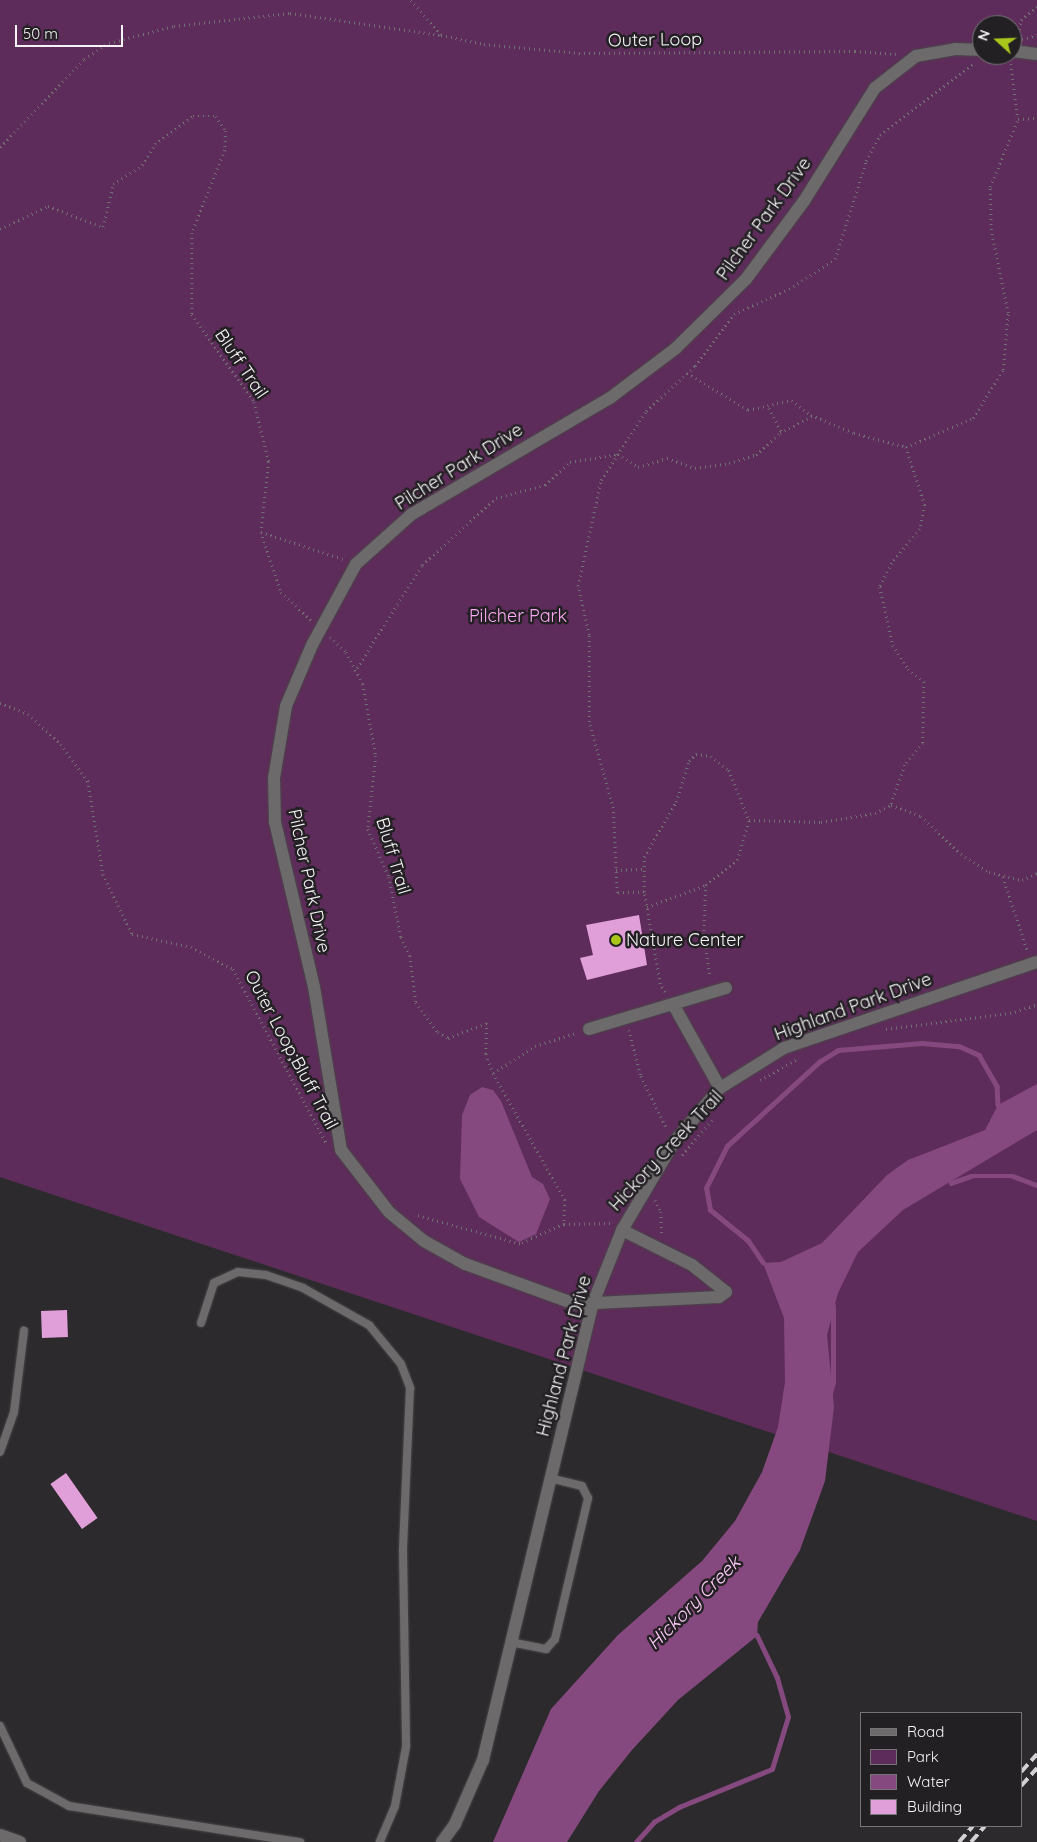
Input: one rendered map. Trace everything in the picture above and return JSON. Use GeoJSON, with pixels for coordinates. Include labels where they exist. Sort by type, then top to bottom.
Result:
{"type":"FeatureCollection","features":[{"type":"Feature","properties":{"kind":"street","name":"Pilcher Park Drive"},"geometry":{"type":"LineString","coordinates":[[660,1249],[692,1265],[726,1292],[719,1297],[575,1304],[466,1264],[424,1241],[389,1212],[341,1150],[314,987],[275,822],[274,778],[286,706],[321,629],[356,564],[412,514],[610,398],[676,348],[746,279],[804,200],[875,88],[916,56],[955,49],[972,52]]}},
{"type":"Feature","properties":{"kind":"street"},"geometry":{"type":"LineString","coordinates":[[1022,49],[1037,54]]}},
{"type":"Feature","properties":{"kind":"street","name":"Highland Park Drive"},"geometry":{"type":"LineString","coordinates":[[442,1842],[455,1824],[482,1760],[592,1303],[618,1227],[674,1142],[720,1088],[784,1048],[1034,963]]}},
{"type":"Feature","properties":{"kind":"street"},"geometry":{"type":"LineString","coordinates":[[589,1029],[726,988]]}},
{"type":"Feature","properties":{"kind":"street"},"geometry":{"type":"LineString","coordinates":[[673,1004],[720,1088]]}},
{"type":"Feature","properties":{"kind":"street"},"geometry":{"type":"LineString","coordinates":[[618,1227],[660,1249]]}},
{"type":"Feature","properties":{"kind":"street"},"geometry":{"type":"LineString","coordinates":[[0,1835],[20,1842]]}},
{"type":"Feature","properties":{"kind":"lane"},"geometry":{"type":"LineString","coordinates":[[201,1323],[214,1283],[238,1272],[266,1275],[303,1288],[369,1325],[401,1364],[410,1388],[403,1550],[406,1748],[396,1806],[380,1842]]}},
{"type":"Feature","properties":{"kind":"lane"},"geometry":{"type":"LineString","coordinates":[[0,1452],[14,1412],[24,1331]]}},
{"type":"Feature","properties":{"kind":"lane"},"geometry":{"type":"LineString","coordinates":[[510,1642],[546,1649],[555,1639],[588,1498],[582,1486],[550,1478]]}},
{"type":"Feature","properties":{"kind":"lane"},"geometry":{"type":"LineString","coordinates":[[0,1726],[27,1783],[69,1806],[300,1842]]}},
{"type":"Feature","properties":{"kind":"path"},"geometry":{"type":"LineString","coordinates":[[411,0],[441,35]]}},
{"type":"Feature","properties":{"kind":"path"},"geometry":{"type":"LineString","coordinates":[[1022,19],[1037,6]]}},
{"type":"Feature","properties":{"kind":"path","name":"Outer Loop"},"geometry":{"type":"LineString","coordinates":[[0,147],[84,59],[109,43],[174,26],[290,12],[441,35],[579,53],[855,51],[916,56]]}},
{"type":"Feature","properties":{"kind":"path"},"geometry":{"type":"LineString","coordinates":[[644,892],[617,893],[613,808],[590,722],[589,635],[578,586],[601,480],[646,411],[687,373],[734,314],[789,289],[834,259],[866,161],[880,136],[972,62]]}},
{"type":"Feature","properties":{"kind":"path"},"geometry":{"type":"LineString","coordinates":[[687,373],[732,403],[748,410],[769,408],[780,400],[792,400],[812,416],[906,447],[973,418],[1004,370],[1008,313],[991,230],[990,187],[1018,119],[1012,65]]}},
{"type":"Feature","properties":{"kind":"path","name":"Bluff Trail"},"geometry":{"type":"LineString","coordinates":[[0,229],[48,206],[103,227],[114,184],[142,165],[155,144],[193,116],[216,116],[226,131],[225,150],[192,232],[192,314],[254,402],[269,462],[261,532],[281,592],[321,629],[357,668],[376,756],[368,829],[389,877],[401,937],[410,956],[416,1002],[438,1032],[448,1038],[487,1023],[486,1054],[493,1073]]}},
{"type":"Feature","properties":{"kind":"path"},"geometry":{"type":"LineString","coordinates":[[1018,119],[1037,118]]}},
{"type":"Feature","properties":{"kind":"path"},"geometry":{"type":"LineString","coordinates":[[769,408],[782,432]]}},
{"type":"Feature","properties":{"kind":"path"},"geometry":{"type":"LineString","coordinates":[[357,668],[422,564],[496,498],[545,485],[570,462],[618,454],[638,467],[667,458],[696,468],[756,455],[782,432],[812,416]]}},
{"type":"Feature","properties":{"kind":"path"},"geometry":{"type":"LineString","coordinates":[[749,820],[821,822],[875,813],[891,805],[905,766],[923,743],[924,682],[908,669],[893,644],[880,587],[892,563],[920,529],[925,505],[906,447]]}},
{"type":"Feature","properties":{"kind":"path"},"geometry":{"type":"LineString","coordinates":[[261,532],[356,564]]}},
{"type":"Feature","properties":{"kind":"path","name":"Outer Loop;Bluff Trail"},"geometry":{"type":"LineString","coordinates":[[0,703],[28,714],[61,744],[88,781],[103,874],[132,934],[191,947],[233,968],[319,1136],[332,1151]]}},
{"type":"Feature","properties":{"kind":"path"},"geometry":{"type":"LineString","coordinates":[[647,907],[706,885],[737,860],[749,820],[729,770],[712,756],[696,754],[689,761],[676,802],[650,842],[642,869],[644,892],[660,984],[673,1004]]}},
{"type":"Feature","properties":{"kind":"path"},"geometry":{"type":"LineString","coordinates":[[891,805],[921,816],[961,854],[1003,878],[1022,880],[1037,873]]}},
{"type":"Feature","properties":{"kind":"path"},"geometry":{"type":"LineString","coordinates":[[616,870],[642,869]]}},
{"type":"Feature","properties":{"kind":"path"},"geometry":{"type":"LineString","coordinates":[[1003,878],[1034,963]]}},
{"type":"Feature","properties":{"kind":"path"},"geometry":{"type":"LineString","coordinates":[[706,885],[704,933],[710,976]]}},
{"type":"Feature","properties":{"kind":"path"},"geometry":{"type":"LineString","coordinates":[[878,1030],[1010,1013],[1037,1005]]}},
{"type":"Feature","properties":{"kind":"path"},"geometry":{"type":"LineString","coordinates":[[626,1018],[641,1076],[674,1142]]}},
{"type":"Feature","properties":{"kind":"path"},"geometry":{"type":"LineString","coordinates":[[389,1212],[434,1218],[520,1244],[564,1224],[565,1200],[493,1073],[535,1046],[589,1029]]}},
{"type":"Feature","properties":{"kind":"path"},"geometry":{"type":"LineString","coordinates":[[752,1086],[800,1057]]}},
{"type":"Feature","properties":{"kind":"path","name":"Hickory Creek Trail"},"geometry":{"type":"LineString","coordinates":[[674,1163],[716,1115]]}},
{"type":"Feature","properties":{"kind":"path"},"geometry":{"type":"LineString","coordinates":[[646,1185],[661,1212],[660,1249]]}},
{"type":"Feature","properties":{"kind":"path","name":"Hickory Creek Trail"},"geometry":{"type":"LineString","coordinates":[[564,1224],[618,1227]]}},
{"type":"Feature","properties":{"kind":"green space","name":"Pilcher Park"},"geometry":{"type":"Polygon","coordinates":[[[0,0],[1037,0],[1037,1521],[0,1177],[0,0]]]}},
{"type":"Feature","properties":{"kind":"water"},"geometry":{"type":"Polygon","coordinates":[[[1037,1084],[1037,1130],[903,1210],[858,1252],[838,1293],[827,1335],[834,1407],[825,1481],[800,1550],[758,1622],[757,1636],[678,1700],[632,1750],[599,1791],[567,1842],[493,1842],[551,1709],[618,1635],[702,1561],[735,1521],[762,1472],[778,1427],[785,1382],[784,1318],[763,1263],[781,1262],[822,1243],[887,1175],[908,1160],[985,1130],[998,1105],[1037,1084]]]}},
{"type":"Feature","properties":{"kind":"water"},"geometry":{"type":"Polygon","coordinates":[[[482,1087],[493,1090],[501,1101],[532,1177],[543,1184],[550,1199],[536,1234],[519,1242],[479,1217],[460,1179],[462,1115],[470,1095],[482,1087]]]}},
{"type":"Feature","properties":{"kind":"building","name":"Nature Center"},"geometry":{"type":"Polygon","coordinates":[[[639,915],[647,965],[587,980],[580,958],[593,955],[586,925],[639,915]]]}},
{"type":"Feature","properties":{"kind":"building"},"geometry":{"type":"Polygon","coordinates":[[[67,1310],[68,1337],[42,1338],[41,1311],[67,1310]]]}},
{"type":"Feature","properties":{"kind":"building"},"geometry":{"type":"Polygon","coordinates":[[[66,1473],[98,1518],[82,1529],[50,1484],[66,1473]]]}},
{"type":"Feature","properties":{"kind":"waterway"},"geometry":{"type":"LineString","coordinates":[[763,1263],[748,1241],[710,1210],[706,1188],[727,1146],[819,1062],[838,1050],[922,1043],[959,1046],[979,1055],[997,1086],[998,1105]]}},
{"type":"Feature","properties":{"kind":"waterway"},"geometry":{"type":"LineString","coordinates":[[951,1183],[971,1176],[1013,1176],[1037,1185]]}},
{"type":"Feature","properties":{"kind":"waterway","name":"Hickory Creek"},"geometry":{"type":"LineString","coordinates":[[828,1400],[833,1383],[833,1306]]}},
{"type":"Feature","properties":{"kind":"waterway"},"geometry":{"type":"LineString","coordinates":[[636,1842],[654,1822],[679,1807],[772,1769],[788,1717],[777,1678],[757,1636]]}},
{"type":"Feature","properties":{"kind":"railway"},"geometry":{"type":"LineString","coordinates":[[1022,1771],[1037,1754]]}},
{"type":"Feature","properties":{"kind":"railway"},"geometry":{"type":"LineString","coordinates":[[1022,1785],[1037,1768]]}},
{"type":"Feature","properties":{"kind":"railway"},"geometry":{"type":"LineString","coordinates":[[959,1842],[972,1827]]}},
{"type":"Feature","properties":{"kind":"railway"},"geometry":{"type":"LineString","coordinates":[[971,1842],[984,1827]]}},
{"type":"Feature","properties":{"kind":"place","name":"Nature Center"},"geometry":{"type":"Point","coordinates":[616,940]}}]}
